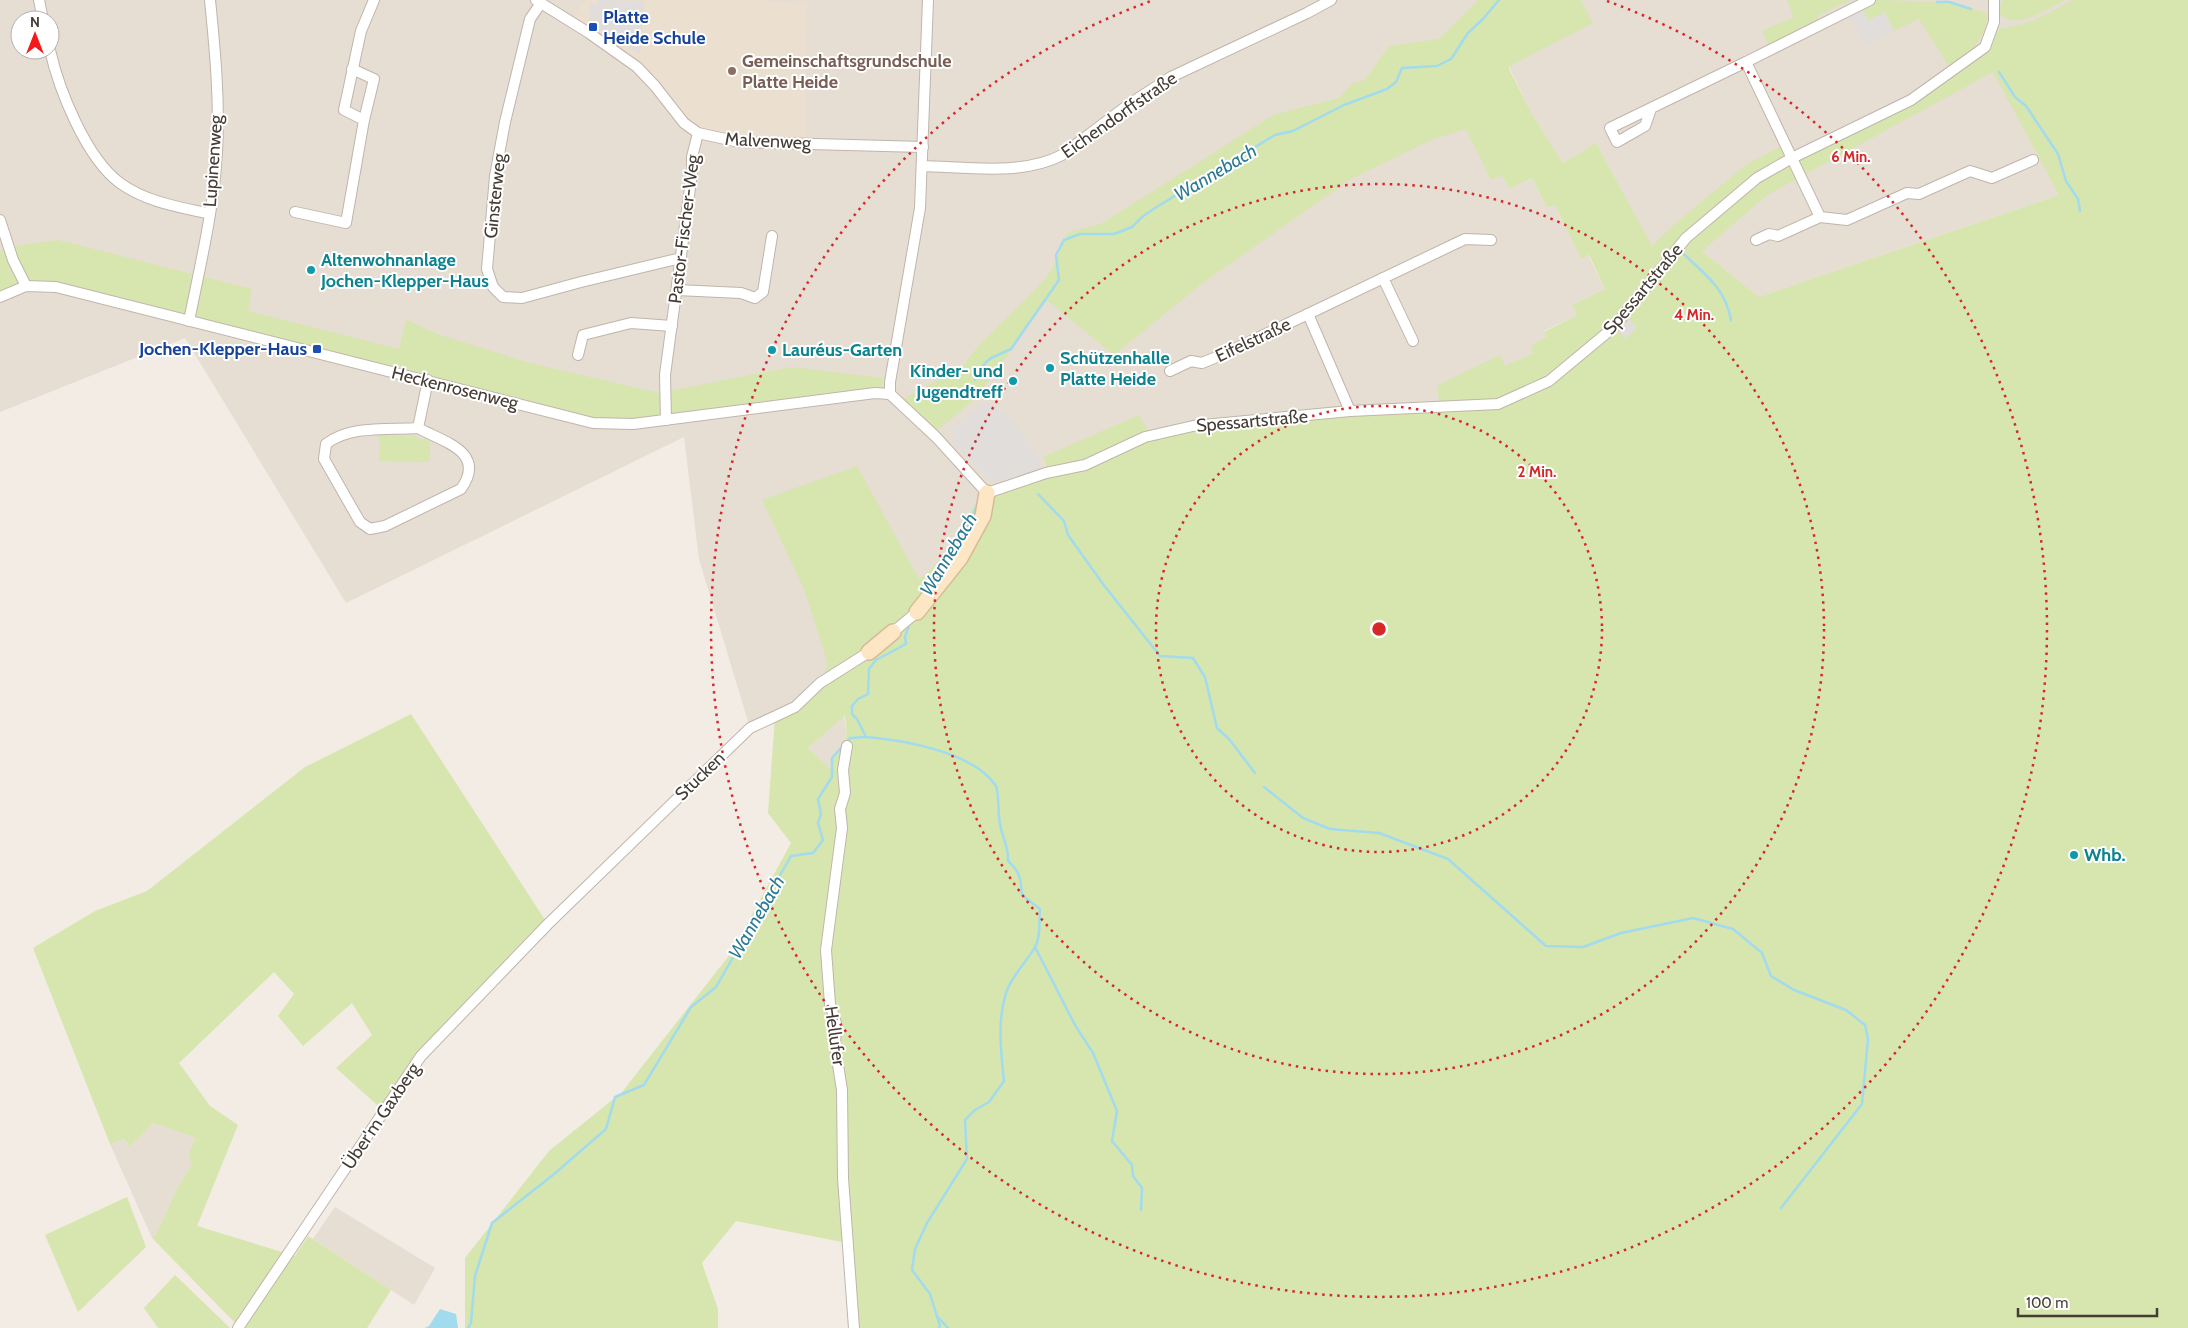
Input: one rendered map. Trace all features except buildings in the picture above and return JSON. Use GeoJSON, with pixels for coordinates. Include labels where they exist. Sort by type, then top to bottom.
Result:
{"type":"FeatureCollection","features":[{"type":"Feature","properties":{"kind":"street","name":"Lupinenweg"},"geometry":{"type":"LineString","coordinates":[[189,321],[210,214],[217,152],[216,64],[210,0]]}},
{"type":"Feature","properties":{"kind":"street"},"geometry":{"type":"LineString","coordinates":[[364,120],[344,110],[361,30],[374,0]]}},
{"type":"Feature","properties":{"kind":"street"},"geometry":{"type":"LineString","coordinates":[[869,652],[918,612],[960,558],[983,516],[987,493],[936,437],[890,394],[890,382],[920,208],[924,147],[928,0]]}},
{"type":"Feature","properties":{"kind":"street","name":"Eichendorffstraße"},"geometry":{"type":"LineString","coordinates":[[922,166],[1012,168],[1036,166],[1051,161],[1171,76],[1307,14],[1331,0]]}},
{"type":"Feature","properties":{"kind":"street"},"geometry":{"type":"LineString","coordinates":[[1651,109],[1870,0]]}},
{"type":"Feature","properties":{"kind":"street","name":"Spessartstraße"},"geometry":{"type":"LineString","coordinates":[[987,493],[1046,473],[1085,466],[1145,438],[1193,426],[1350,411],[1498,404],[1549,381],[1614,327],[1686,238],[1757,178],[1792,158],[1911,100],[1985,47],[1994,22],[1994,0]]}},
{"type":"Feature","properties":{"kind":"street","name":"Malvenweg"},"geometry":{"type":"LineString","coordinates":[[538,2],[589,33],[637,67],[655,86],[684,123],[698,133],[739,142],[924,147]]}},
{"type":"Feature","properties":{"kind":"street","name":"Ginsterweg"},"geometry":{"type":"LineString","coordinates":[[538,2],[530,19],[494,176],[487,270],[493,287],[503,298],[522,298],[681,258]]}},
{"type":"Feature","properties":{"kind":"street"},"geometry":{"type":"LineString","coordinates":[[52,60],[55,74],[89,149],[120,183],[158,203],[210,214]]}},
{"type":"Feature","properties":{"kind":"street"},"geometry":{"type":"LineString","coordinates":[[1746,62],[1820,217]]}},
{"type":"Feature","properties":{"kind":"street"},"geometry":{"type":"LineString","coordinates":[[295,212],[346,223],[364,120],[374,79],[352,69]]}},
{"type":"Feature","properties":{"kind":"street","name":"Pastor-Fischer-Weg"},"geometry":{"type":"LineString","coordinates":[[666,420],[665,375],[692,173],[692,157],[698,133]]}},
{"type":"Feature","properties":{"kind":"street"},"geometry":{"type":"LineString","coordinates":[[1756,240],[1769,234],[1778,236],[1820,217],[1847,220],[1907,193],[1919,194],[1970,171],[1992,178],[2033,160]]}},
{"type":"Feature","properties":{"kind":"street"},"geometry":{"type":"LineString","coordinates":[[0,220],[13,260],[26,286],[0,297]]}},
{"type":"Feature","properties":{"kind":"street"},"geometry":{"type":"LineString","coordinates":[[677,290],[740,294],[755,298],[763,292],[772,236]]}},
{"type":"Feature","properties":{"kind":"street","name":"Eifelstraße"},"geometry":{"type":"LineString","coordinates":[[1170,371],[1191,360],[1202,363],[1217,357],[1465,239],[1491,240]]}},
{"type":"Feature","properties":{"kind":"street"},"geometry":{"type":"LineString","coordinates":[[1382,278],[1413,342]]}},
{"type":"Feature","properties":{"kind":"street","name":"Heckenrosenweg"},"geometry":{"type":"LineString","coordinates":[[26,286],[56,287],[593,423],[622,425],[875,393],[890,394]]}},
{"type":"Feature","properties":{"kind":"street","name":"Eifelstraße"},"geometry":{"type":"LineString","coordinates":[[1308,314],[1350,411]]}},
{"type":"Feature","properties":{"kind":"street","name":"Pastor-Fischer-Weg"},"geometry":{"type":"LineString","coordinates":[[578,355],[583,335],[631,323],[672,326]]}},
{"type":"Feature","properties":{"kind":"street"},"geometry":{"type":"LineString","coordinates":[[418,428],[428,380]]}},
{"type":"Feature","properties":{"kind":"street"},"geometry":{"type":"LineString","coordinates":[[418,428],[463,452],[470,464],[469,477],[461,489],[386,526],[370,530],[360,522],[324,459],[326,444],[335,437],[355,431],[418,428]]}},
{"type":"Feature","properties":{"kind":"street","name":"Stucken"},"geometry":{"type":"LineString","coordinates":[[548,924],[750,728],[795,707],[820,683],[869,652]]}},
{"type":"Feature","properties":{"kind":"street","name":"Hellufer"},"geometry":{"type":"LineString","coordinates":[[847,746],[843,770],[845,793],[840,809],[842,828],[826,950],[830,1004],[836,1023],[835,1046],[842,1090],[843,1178],[854,1328]]}},
{"type":"Feature","properties":{"kind":"street","name":"Über'm Gaxberg"},"geometry":{"type":"LineString","coordinates":[[238,1328],[421,1056],[548,924]]}},
{"type":"Feature","properties":{"kind":"shaded area"},"geometry":{"type":"Polygon","coordinates":[[[0,0],[2188,0],[2059,195],[1759,297],[1686,238],[1652,247],[1596,143],[1563,163],[1532,114],[1509,67],[1502,175],[1509,189],[1532,178],[1547,208],[1555,205],[1581,259],[1588,255],[1605,289],[1572,305],[1577,315],[1544,331],[1547,337],[1534,353],[1505,367],[1500,356],[1440,406],[1043,458],[1049,476],[795,707],[750,728],[699,559],[684,437],[346,603],[185,338],[0,412],[0,0]]]}},
{"type":"Feature","properties":{"kind":"shaded area"},"geometry":{"type":"Polygon","coordinates":[[[585,0],[757,0],[807,4],[805,144],[739,142],[698,133],[655,86],[570,22],[585,0]]]}},
{"type":"Feature","properties":{"kind":"shaded area"},"geometry":{"type":"Polygon","coordinates":[[[598,0],[644,1],[640,54],[589,24],[591,3],[598,4],[598,0]]]}},
{"type":"Feature","properties":{"kind":"shaded area"},"geometry":{"type":"Polygon","coordinates":[[[1857,0],[1868,21],[1884,13],[1894,31],[1865,45],[1844,4],[1857,0]]]}},
{"type":"Feature","properties":{"kind":"shaded area"},"geometry":{"type":"Polygon","coordinates":[[[1629,319],[1637,327],[1626,339],[1618,331],[1629,319]]]}},
{"type":"Feature","properties":{"kind":"shaded area"},"geometry":{"type":"Polygon","coordinates":[[[986,403],[993,405],[1015,423],[1039,459],[1040,469],[997,482],[990,480],[953,443],[953,428],[980,405],[986,403]]]}},
{"type":"Feature","properties":{"kind":"shaded area"},"geometry":{"type":"Polygon","coordinates":[[[844,715],[847,738],[831,769],[808,748],[844,715]]]}},
{"type":"Feature","properties":{"kind":"shaded area"},"geometry":{"type":"Polygon","coordinates":[[[153,1123],[196,1138],[188,1154],[192,1164],[178,1187],[155,1236],[152,1238],[110,1144],[124,1139],[130,1147],[153,1123]]]}},
{"type":"Feature","properties":{"kind":"shaded area"},"geometry":{"type":"Polygon","coordinates":[[[335,1207],[435,1268],[414,1305],[313,1239],[335,1207]]]}},
{"type":"Feature","properties":{"kind":"green space"},"geometry":{"type":"Polygon","coordinates":[[[1478,0],[1581,0],[1593,23],[1508,67],[1532,114],[1563,163],[1596,143],[1652,246],[1676,223],[1747,164],[1785,144],[1792,158],[1911,100],[1985,47],[1999,29],[2024,24],[2037,19],[2073,0],[2188,0],[2188,1328],[849,1328],[842,1242],[736,1221],[702,1263],[718,1309],[718,1328],[465,1328],[465,1258],[549,1151],[622,1092],[731,953],[791,843],[768,813],[775,717],[820,683],[828,664],[804,589],[762,500],[857,466],[919,579],[937,564],[958,535],[975,504],[978,504],[987,493],[1049,476],[1043,457],[1139,415],[1151,436],[1193,426],[1440,406],[1437,386],[1500,355],[1505,366],[1534,353],[1531,345],[1547,337],[1544,332],[1577,315],[1572,305],[1605,289],[1589,255],[1581,259],[1555,205],[1547,208],[1532,178],[1509,189],[1502,175],[1491,180],[1466,129],[1431,140],[1349,180],[1200,285],[1114,355],[1047,300],[976,398],[935,432],[909,407],[905,398],[962,367],[981,343],[1031,294],[1052,270],[1068,232],[1101,224],[1273,115],[1339,98],[1351,84],[1365,80],[1389,46],[1439,39],[1478,0]],[[1993,72],[1767,195],[1702,251],[1759,297],[2059,195],[1993,72]],[[845,715],[808,748],[831,769],[834,757],[845,741],[847,733],[845,715]]]}},
{"type":"Feature","properties":{"kind":"green space"},"geometry":{"type":"Polygon","coordinates":[[[1787,0],[1851,0],[1817,16],[1820,23],[1770,48],[1762,31],[1794,17],[1787,0]]]}},
{"type":"Feature","properties":{"kind":"green space"},"geometry":{"type":"Polygon","coordinates":[[[1858,0],[1943,3],[1975,9],[1988,14],[1980,39],[1970,52],[1951,70],[1919,19],[1894,31],[1885,12],[1868,20],[1858,0]]]}},
{"type":"Feature","properties":{"kind":"green space"},"geometry":{"type":"Polygon","coordinates":[[[2002,0],[2065,0],[2031,17],[2013,21],[2005,18],[1999,12],[2002,0]]]}},
{"type":"Feature","properties":{"kind":"green space"},"geometry":{"type":"Polygon","coordinates":[[[58,240],[252,289],[248,311],[399,349],[406,320],[440,335],[530,363],[659,393],[791,367],[883,378],[882,388],[633,419],[594,419],[56,283],[38,281],[0,297],[0,251],[16,246],[58,240]]]}},
{"type":"Feature","properties":{"kind":"green space"},"geometry":{"type":"Polygon","coordinates":[[[379,435],[417,436],[417,439],[430,439],[430,462],[379,461],[379,435]]]}},
{"type":"Feature","properties":{"kind":"green space"},"geometry":{"type":"Polygon","coordinates":[[[411,714],[549,926],[422,1057],[385,1112],[336,1068],[372,1035],[352,1003],[303,1046],[278,1016],[294,994],[274,972],[179,1063],[210,1106],[238,1125],[197,1226],[295,1256],[308,1236],[391,1290],[367,1328],[240,1328],[152,1238],[155,1236],[178,1187],[192,1164],[188,1154],[196,1138],[153,1123],[130,1147],[124,1139],[110,1144],[33,948],[95,911],[147,891],[305,767],[411,714]]]}},
{"type":"Feature","properties":{"kind":"green space"},"geometry":{"type":"Polygon","coordinates":[[[127,1197],[146,1247],[78,1312],[45,1235],[127,1197]]]}},
{"type":"Feature","properties":{"kind":"green space"},"geometry":{"type":"Polygon","coordinates":[[[175,1275],[230,1328],[158,1328],[144,1308],[175,1275]]]}},
{"type":"Feature","properties":{"kind":"water"},"geometry":{"type":"Polygon","coordinates":[[[440,1309],[456,1314],[458,1328],[425,1328],[429,1326],[440,1309]]]}},
{"type":"Feature","properties":{"kind":"waterway","name":"Wannebach"},"geometry":{"type":"LineString","coordinates":[[975,380],[985,363],[991,358],[1011,349],[1059,280],[1056,255],[1064,240],[1080,234],[1114,234],[1132,227],[1155,208],[1275,135],[1293,131],[1344,105],[1387,89],[1396,82],[1402,68],[1437,66],[1451,59],[1468,33],[1499,0]]}},
{"type":"Feature","properties":{"kind":"waterway"},"geometry":{"type":"LineString","coordinates":[[1937,2],[1949,2],[1971,9]]}},
{"type":"Feature","properties":{"kind":"waterway"},"geometry":{"type":"LineString","coordinates":[[1999,72],[2015,97],[2026,106],[2058,154],[2066,181],[2078,199],[2080,211]]}},
{"type":"Feature","properties":{"kind":"waterway"},"geometry":{"type":"LineString","coordinates":[[1681,251],[1718,289],[1724,298],[1731,320]]}},
{"type":"Feature","properties":{"kind":"waterway"},"geometry":{"type":"LineString","coordinates":[[1038,494],[1064,521],[1068,535],[1103,584],[1160,656],[1193,658],[1205,677],[1217,728],[1229,739],[1255,773]]}},
{"type":"Feature","properties":{"kind":"waterway","name":"Wannebach"},"geometry":{"type":"LineString","coordinates":[[941,571],[978,504]]}},
{"type":"Feature","properties":{"kind":"waterway","name":"Wannebach"},"geometry":{"type":"LineString","coordinates":[[468,1328],[471,1323],[475,1276],[492,1223],[553,1175],[606,1129],[615,1097],[644,1085],[691,1007],[716,987],[791,856],[813,853],[823,840],[818,823],[821,814],[818,799],[832,777],[832,758],[850,738],[866,737],[857,719],[852,714],[852,706],[858,699],[868,694],[869,669],[876,660],[906,644],[905,637],[910,622]]}},
{"type":"Feature","properties":{"kind":"waterway"},"geometry":{"type":"LineString","coordinates":[[866,737],[899,741],[937,750],[972,764],[986,774],[997,789],[999,820],[1008,861],[1015,868],[1019,876],[1022,895],[1040,909],[1037,943],[1012,980],[1003,1004],[1000,1037],[1004,1081],[989,1102],[975,1110],[965,1120],[967,1159],[927,1223],[915,1249],[912,1270],[930,1294],[939,1328]]}},
{"type":"Feature","properties":{"kind":"waterway"},"geometry":{"type":"LineString","coordinates":[[1264,787],[1303,818],[1330,829],[1379,833],[1448,859],[1546,946],[1583,947],[1621,933],[1693,918],[1733,929],[1762,953],[1771,976],[1794,990],[1846,1010],[1865,1025],[1868,1039],[1862,1104],[1781,1208]]}},
{"type":"Feature","properties":{"kind":"waterway"},"geometry":{"type":"LineString","coordinates":[[1035,947],[1075,1025],[1093,1053],[1117,1111],[1112,1141],[1132,1165],[1133,1176],[1142,1188],[1141,1210]]}},
{"type":"Feature","properties":{"kind":"waterway"},"geometry":{"type":"LineString","coordinates":[[937,1316],[948,1328]]}},
{"type":"Feature","properties":{"kind":"place","name":"Platte Heide Schule"},"geometry":{"type":"Point","coordinates":[593,27]}},
{"type":"Feature","properties":{"kind":"place","name":"Gemeinschaftsgrundschule Platte Heide"},"geometry":{"type":"Point","coordinates":[732,71]}},
{"type":"Feature","properties":{"kind":"place","name":"Altenwohnanlage Jochen-Klepper-Haus"},"geometry":{"type":"Point","coordinates":[311,270]}},
{"type":"Feature","properties":{"kind":"place","name":"Jochen-Klepper-Haus"},"geometry":{"type":"Point","coordinates":[317,349]}},
{"type":"Feature","properties":{"kind":"place","name":"Lauréus-Garten"},"geometry":{"type":"Point","coordinates":[772,350]}},
{"type":"Feature","properties":{"kind":"place","name":"Schützenhalle Platte Heide"},"geometry":{"type":"Point","coordinates":[1050,368]}},
{"type":"Feature","properties":{"kind":"place","name":"Kinder- und Jugendtreff"},"geometry":{"type":"Point","coordinates":[1013,381]}},
{"type":"Feature","properties":{"kind":"place","name":"Whb."},"geometry":{"type":"Point","coordinates":[2074,855]}}]}
